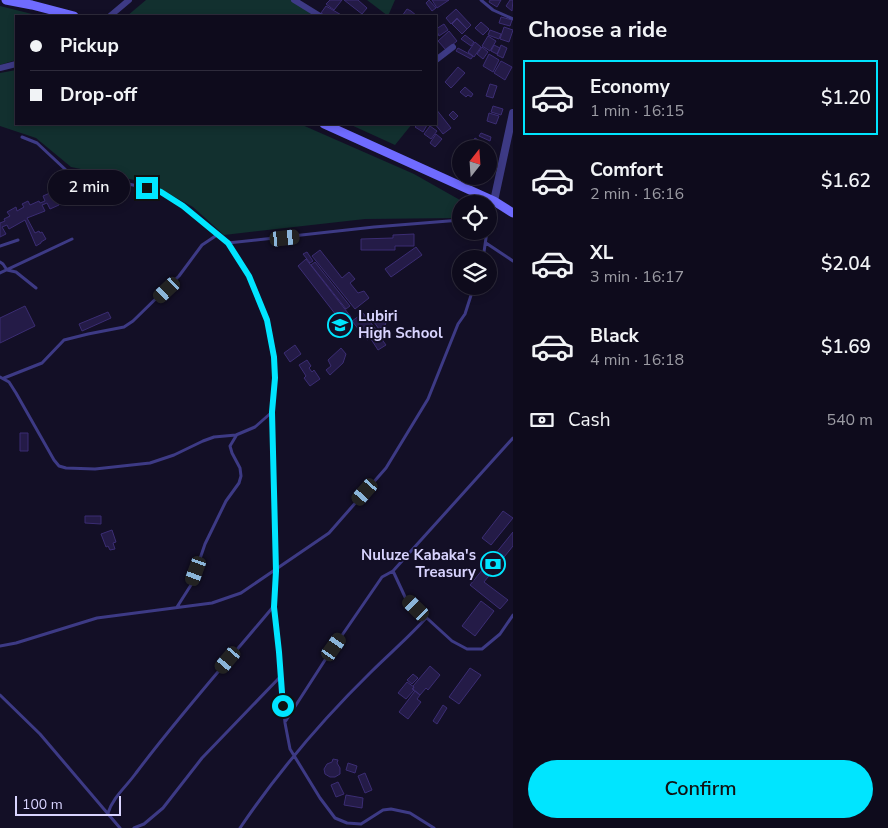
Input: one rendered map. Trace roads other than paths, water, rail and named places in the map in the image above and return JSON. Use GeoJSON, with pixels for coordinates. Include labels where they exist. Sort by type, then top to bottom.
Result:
{"type":"FeatureCollection","features":[{"type":"Feature","properties":{"kind":"main road"},"geometry":{"type":"LineString","coordinates":[[6,0],[70,15]]}},
{"type":"Feature","properties":{"kind":"main road"},"geometry":{"type":"LineString","coordinates":[[326,125],[481,195]]}},
{"type":"Feature","properties":{"kind":"main road"},"geometry":{"type":"LineString","coordinates":[[497,203],[513,213]]}},
{"type":"Feature","properties":{"kind":"street"},"geometry":{"type":"LineString","coordinates":[[111,15],[129,0]]}},
{"type":"Feature","properties":{"kind":"street"},"geometry":{"type":"LineString","coordinates":[[294,0],[318,15]]}},
{"type":"Feature","properties":{"kind":"street"},"geometry":{"type":"LineString","coordinates":[[437,59],[453,47]]}},
{"type":"Feature","properties":{"kind":"street"},"geometry":{"type":"LineString","coordinates":[[0,68],[15,64]]}},
{"type":"Feature","properties":{"kind":"street"},"geometry":{"type":"LineString","coordinates":[[495,195],[513,113]]}},
{"type":"Feature","properties":{"kind":"lane"},"geometry":{"type":"LineString","coordinates":[[481,0],[493,10],[513,19]]}},
{"type":"Feature","properties":{"kind":"lane"},"geometry":{"type":"LineString","coordinates":[[22,136],[37,143],[67,171],[161,192],[183,206],[228,243],[249,276],[267,320],[274,357],[275,378],[272,412],[276,571],[274,607],[284,723],[290,749],[320,798],[335,818],[347,823],[361,824],[383,810],[391,809],[410,814],[434,828]]}},
{"type":"Feature","properties":{"kind":"lane"},"geometry":{"type":"LineString","coordinates":[[228,243],[452,221]]}},
{"type":"Feature","properties":{"kind":"lane"},"geometry":{"type":"LineString","coordinates":[[2,378],[42,363],[64,340],[124,327],[167,290],[202,245],[217,235]]}},
{"type":"Feature","properties":{"kind":"lane"},"geometry":{"type":"LineString","coordinates":[[0,273],[72,239]]}},
{"type":"Feature","properties":{"kind":"lane"},"geometry":{"type":"LineString","coordinates":[[0,246],[18,240]]}},
{"type":"Feature","properties":{"kind":"lane"},"geometry":{"type":"LineString","coordinates":[[485,250],[486,240]]}},
{"type":"Feature","properties":{"kind":"lane"},"geometry":{"type":"LineString","coordinates":[[486,243],[513,260]]}},
{"type":"Feature","properties":{"kind":"lane"},"geometry":{"type":"LineString","coordinates":[[0,262],[7,270],[16,272],[36,288]]}},
{"type":"Feature","properties":{"kind":"lane"},"geometry":{"type":"LineString","coordinates":[[0,646],[16,643],[97,618],[212,603],[228,598],[241,593],[276,571],[329,533],[386,468],[428,399],[458,324],[465,314],[471,295]]}},
{"type":"Feature","properties":{"kind":"lane"},"geometry":{"type":"LineString","coordinates":[[2,378],[9,382],[54,460],[59,466],[66,468],[95,469],[150,463],[174,455],[214,437],[236,435],[255,427],[272,412]]}},
{"type":"Feature","properties":{"kind":"lane"},"geometry":{"type":"LineString","coordinates":[[177,607],[191,585],[205,544],[226,502],[240,484],[240,468],[230,446],[236,435]]}},
{"type":"Feature","properties":{"kind":"lane"},"geometry":{"type":"LineString","coordinates":[[284,723],[324,660],[382,577],[393,571],[513,438]]}},
{"type":"Feature","properties":{"kind":"lane"},"geometry":{"type":"LineString","coordinates":[[393,571],[406,599],[452,641],[467,649],[482,649],[500,634],[513,615]]}},
{"type":"Feature","properties":{"kind":"lane"},"geometry":{"type":"LineString","coordinates":[[108,813],[111,803],[160,742],[274,607]]}},
{"type":"Feature","properties":{"kind":"lane"},"geometry":{"type":"LineString","coordinates":[[240,828],[294,756],[371,672],[426,618]]}},
{"type":"Feature","properties":{"kind":"lane"},"geometry":{"type":"LineString","coordinates":[[134,828],[144,824],[163,808],[202,758],[280,676]]}},
{"type":"Feature","properties":{"kind":"lane"},"geometry":{"type":"LineString","coordinates":[[0,695],[40,734],[120,828]]}},
{"type":"Feature","properties":{"kind":"place","name":"Lubiri High School"},"geometry":{"type":"Point","coordinates":[340,325]}},
{"type":"Feature","properties":{"kind":"place","name":"Nuluze Kabaka's Treasury"},"geometry":{"type":"Point","coordinates":[493,564]}}]}
